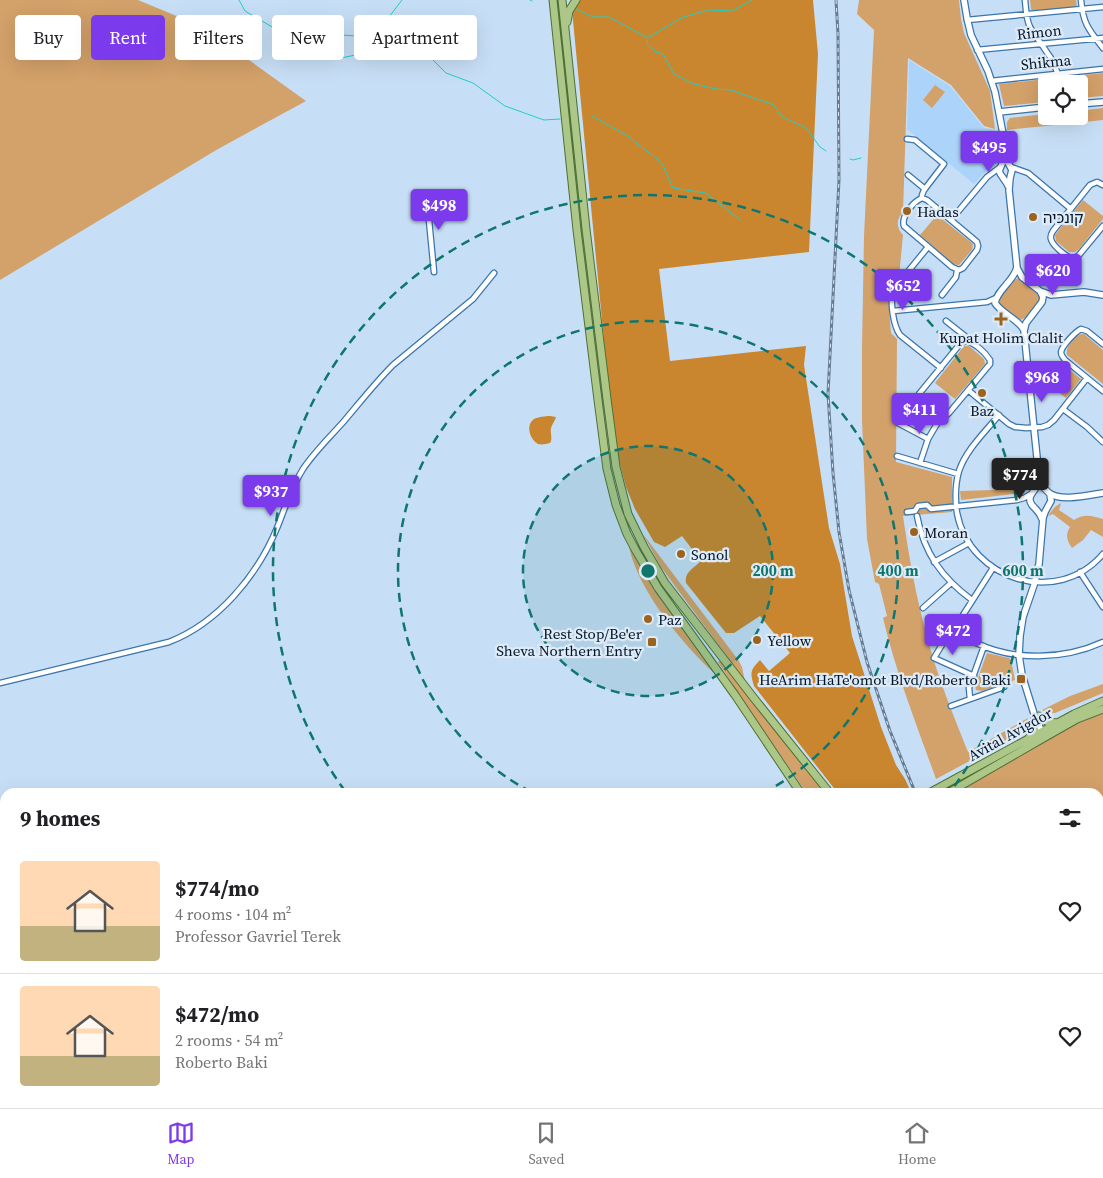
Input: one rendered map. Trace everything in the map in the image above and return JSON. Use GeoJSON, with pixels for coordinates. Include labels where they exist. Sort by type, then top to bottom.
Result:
{"type":"FeatureCollection","features":[{"type":"Feature","properties":{"kind":"main road"},"geometry":{"type":"LineString","coordinates":[[553,0],[598,400],[607,469],[616,505],[627,534],[654,582],[735,695],[797,788]]}},
{"type":"Feature","properties":{"kind":"main road"},"geometry":{"type":"LineString","coordinates":[[562,0],[586,229],[609,416],[616,467],[628,514],[665,583],[826,788]]}},
{"type":"Feature","properties":{"kind":"main road"},"geometry":{"type":"LineString","coordinates":[[566,30],[569,11],[576,0]]}},
{"type":"Feature","properties":{"kind":"main road","name":"Avital Avigdor"},"geometry":{"type":"LineString","coordinates":[[956,788],[1058,723],[1103,702]]}},
{"type":"Feature","properties":{"kind":"main road","name":"Avital Avigdor"},"geometry":{"type":"LineString","coordinates":[[939,788],[1027,741],[1103,708]]}},
{"type":"Feature","properties":{"kind":"main road"},"geometry":{"type":"LineString","coordinates":[[1027,741],[1034,730],[1037,716],[1048,722],[1058,723]]}},
{"type":"Feature","properties":{"kind":"street"},"geometry":{"type":"LineString","coordinates":[[964,0],[972,39],[991,81],[999,112],[1007,161],[1012,170],[1009,190]]}},
{"type":"Feature","properties":{"kind":"street"},"geometry":{"type":"LineString","coordinates":[[1025,0],[1026,15],[1031,28],[1053,61],[1058,74]]}},
{"type":"Feature","properties":{"kind":"street"},"geometry":{"type":"LineString","coordinates":[[1081,0],[1086,24],[1103,48]]}},
{"type":"Feature","properties":{"kind":"street"},"geometry":{"type":"LineString","coordinates":[[967,20],[1103,7]]}},
{"type":"Feature","properties":{"kind":"street","name":"Rimon"},"geometry":{"type":"LineString","coordinates":[[977,50],[1103,38]]}},
{"type":"Feature","properties":{"kind":"street","name":"Shikma"},"geometry":{"type":"LineString","coordinates":[[991,81],[1103,69]]}},
{"type":"Feature","properties":{"kind":"street"},"geometry":{"type":"LineString","coordinates":[[1088,103],[1103,102]]}},
{"type":"Feature","properties":{"kind":"street"},"geometry":{"type":"LineString","coordinates":[[999,112],[1038,108]]}},
{"type":"Feature","properties":{"kind":"street"},"geometry":{"type":"LineString","coordinates":[[907,139],[915,140],[944,164],[922,192],[922,198]]}},
{"type":"Feature","properties":{"kind":"street"},"geometry":{"type":"LineString","coordinates":[[1006,155],[999,171],[1009,190],[1017,267],[1022,277],[1046,294],[1084,292],[1103,295]]}},
{"type":"Feature","properties":{"kind":"street"},"geometry":{"type":"LineString","coordinates":[[951,220],[987,177],[1006,164],[1029,174],[1071,208]]}},
{"type":"Feature","properties":{"kind":"street"},"geometry":{"type":"LineString","coordinates":[[992,173],[1007,177],[1020,171]]}},
{"type":"Feature","properties":{"kind":"street"},"geometry":{"type":"LineString","coordinates":[[908,175],[925,189]]}},
{"type":"Feature","properties":{"kind":"street"},"geometry":{"type":"LineString","coordinates":[[1103,185],[1098,182],[1091,184],[1052,233],[1051,239],[1054,246],[1067,256],[1076,258],[1101,233],[1103,226]]}},
{"type":"Feature","properties":{"kind":"street"},"geometry":{"type":"LineString","coordinates":[[922,198],[978,244],[977,250],[964,267],[957,270]]}},
{"type":"Feature","properties":{"kind":"street"},"geometry":{"type":"LineString","coordinates":[[922,198],[906,214],[903,223],[906,229],[957,270]]}},
{"type":"Feature","properties":{"kind":"street"},"geometry":{"type":"LineString","coordinates":[[422,209],[428,210],[434,272]]}},
{"type":"Feature","properties":{"kind":"street"},"geometry":{"type":"LineString","coordinates":[[928,248],[894,289],[892,296],[893,311],[895,327],[900,335],[941,368]]}},
{"type":"Feature","properties":{"kind":"street"},"geometry":{"type":"LineString","coordinates":[[893,311],[993,300],[1012,279],[1017,267]]}},
{"type":"Feature","properties":{"kind":"street"},"geometry":{"type":"LineString","coordinates":[[942,295],[956,277],[957,270]]}},
{"type":"Feature","properties":{"kind":"street"},"geometry":{"type":"LineString","coordinates":[[0,683],[169,642],[193,631],[211,618],[242,587],[265,554],[293,487],[312,457],[384,374],[473,300],[494,273]]}},
{"type":"Feature","properties":{"kind":"street"},"geometry":{"type":"LineString","coordinates":[[1012,279],[1016,276],[1022,277]]}},
{"type":"Feature","properties":{"kind":"street"},"geometry":{"type":"LineString","coordinates":[[1040,291],[1043,297],[1041,303]]}},
{"type":"Feature","properties":{"kind":"street"},"geometry":{"type":"LineString","coordinates":[[1054,295],[1041,303],[1027,321],[1024,331],[1041,484],[1055,496],[1103,493]]}},
{"type":"Feature","properties":{"kind":"street"},"geometry":{"type":"LineString","coordinates":[[997,297],[995,302],[998,307]]}},
{"type":"Feature","properties":{"kind":"street"},"geometry":{"type":"LineString","coordinates":[[987,302],[998,307],[1017,322],[1024,331]]}},
{"type":"Feature","properties":{"kind":"street"},"geometry":{"type":"LineString","coordinates":[[946,321],[965,336],[966,341]]}},
{"type":"Feature","properties":{"kind":"street"},"geometry":{"type":"LineString","coordinates":[[1017,322],[1023,323],[1027,321]]}},
{"type":"Feature","properties":{"kind":"street"},"geometry":{"type":"LineString","coordinates":[[1103,344],[1082,329],[1077,331],[1062,349],[1063,357],[1103,391]]}},
{"type":"Feature","properties":{"kind":"street"},"geometry":{"type":"LineString","coordinates":[[920,463],[928,439],[941,417],[949,413],[991,361],[988,356],[972,343],[966,341],[960,344],[920,392],[919,397],[922,403],[941,417]]}},
{"type":"Feature","properties":{"kind":"street"},"geometry":{"type":"LineString","coordinates":[[968,390],[1013,426],[1034,428],[1049,424],[1087,378]]}},
{"type":"Feature","properties":{"kind":"street"},"geometry":{"type":"LineString","coordinates":[[1063,408],[1103,442]]}},
{"type":"Feature","properties":{"kind":"street"},"geometry":{"type":"LineString","coordinates":[[999,415],[966,456],[958,474],[956,506],[962,530],[980,558],[993,568],[1010,576],[1035,582],[1049,582],[1064,579],[1080,572],[1089,567],[1103,554]]}},
{"type":"Feature","properties":{"kind":"street"},"geometry":{"type":"LineString","coordinates":[[898,424],[928,439]]}},
{"type":"Feature","properties":{"kind":"street"},"geometry":{"type":"LineString","coordinates":[[897,456],[958,474]]}},
{"type":"Feature","properties":{"kind":"street"},"geometry":{"type":"LineString","coordinates":[[1040,477],[1030,499],[1040,514],[1042,521]]}},
{"type":"Feature","properties":{"kind":"street"},"geometry":{"type":"LineString","coordinates":[[907,512],[915,511],[918,506],[927,505],[930,509],[1017,500],[1041,488],[1048,491],[1051,499],[1042,521],[1040,557],[1035,582],[1023,617],[1019,655],[1022,675],[1045,733]]}},
{"type":"Feature","properties":{"kind":"street"},"geometry":{"type":"LineString","coordinates":[[1017,500],[1042,510],[1053,501],[1063,497]]}},
{"type":"Feature","properties":{"kind":"street"},"geometry":{"type":"LineString","coordinates":[[917,516],[924,542],[934,562],[951,583],[972,600]]}},
{"type":"Feature","properties":{"kind":"street"},"geometry":{"type":"LineString","coordinates":[[934,562],[969,542]]}},
{"type":"Feature","properties":{"kind":"street"},"geometry":{"type":"LineString","coordinates":[[993,568],[958,621],[957,628],[963,636],[984,646],[1006,653],[1030,656],[1053,656],[1077,652],[1103,642]]}},
{"type":"Feature","properties":{"kind":"street"},"geometry":{"type":"LineString","coordinates":[[1080,572],[1103,607]]}},
{"type":"Feature","properties":{"kind":"street"},"geometry":{"type":"LineString","coordinates":[[923,608],[951,583]]}},
{"type":"Feature","properties":{"kind":"street"},"geometry":{"type":"LineString","coordinates":[[957,628],[949,633],[934,658],[974,676]]}},
{"type":"Feature","properties":{"kind":"street"},"geometry":{"type":"LineString","coordinates":[[970,699],[969,689],[984,646]]}},
{"type":"Feature","properties":{"kind":"street"},"geometry":{"type":"LineString","coordinates":[[951,706],[1004,687]]}},
{"type":"Feature","properties":{"kind":"shaded area"},"geometry":{"type":"Polygon","coordinates":[[[0,0],[138,0],[175,15],[175,60],[249,60],[306,101],[218,149],[0,280],[0,0]]]}},
{"type":"Feature","properties":{"kind":"shaded area"},"geometry":{"type":"Polygon","coordinates":[[[571,0],[813,0],[818,54],[809,252],[659,269],[670,361],[806,346],[804,365],[829,528],[840,564],[852,636],[881,727],[896,765],[909,788],[834,788],[754,686],[752,672],[754,666],[760,660],[769,671],[790,653],[760,616],[734,633],[726,633],[686,583],[688,573],[701,561],[682,536],[665,547],[654,542],[635,509],[626,487],[619,461],[608,382],[571,0]]]}},
{"type":"Feature","properties":{"kind":"shaded area"},"geometry":{"type":"Polygon","coordinates":[[[859,0],[959,0],[964,33],[990,91],[995,129],[984,126],[951,85],[908,58],[903,212],[899,217],[898,223],[903,235],[899,277],[890,287],[888,296],[891,333],[897,339],[896,462],[952,477],[952,512],[903,516],[910,562],[919,607],[931,651],[968,752],[1028,718],[1022,733],[936,779],[888,639],[883,618],[887,616],[879,584],[875,582],[867,539],[862,420],[862,348],[864,236],[874,30],[857,14],[859,0]]]}},
{"type":"Feature","properties":{"kind":"shaded area"},"geometry":{"type":"Polygon","coordinates":[[[1030,0],[1076,0],[1077,7],[1033,12],[1030,0]]]}},
{"type":"Feature","properties":{"kind":"shaded area"},"geometry":{"type":"Polygon","coordinates":[[[909,60],[950,86],[984,128],[995,130],[1001,159],[974,184],[907,129],[909,60]]]}},
{"type":"Feature","properties":{"kind":"shaded area"},"geometry":{"type":"Polygon","coordinates":[[[1103,73],[1103,96],[1088,97],[1088,75],[1084,75],[1103,73]]]}},
{"type":"Feature","properties":{"kind":"shaded area"},"geometry":{"type":"Polygon","coordinates":[[[1038,80],[1038,103],[1004,106],[999,84],[1038,80]]]}},
{"type":"Feature","properties":{"kind":"shaded area"},"geometry":{"type":"Polygon","coordinates":[[[935,85],[945,92],[932,108],[923,100],[935,85]]]}},
{"type":"Feature","properties":{"kind":"shaded area"},"geometry":{"type":"Polygon","coordinates":[[[1103,108],[1103,120],[1088,122],[1088,110],[1103,108]]]}},
{"type":"Feature","properties":{"kind":"shaded area"},"geometry":{"type":"Polygon","coordinates":[[[1038,115],[1038,125],[1055,125],[1007,130],[1007,122],[1010,118],[1038,115]]]}},
{"type":"Feature","properties":{"kind":"shaded area"},"geometry":{"type":"Polygon","coordinates":[[[1083,200],[1103,216],[1103,219],[1079,249],[1075,252],[1069,252],[1056,241],[1055,235],[1083,200]]]}},
{"type":"Feature","properties":{"kind":"shaded area"},"geometry":{"type":"Polygon","coordinates":[[[937,215],[973,245],[972,250],[959,265],[953,264],[920,235],[937,215]]]}},
{"type":"Feature","properties":{"kind":"shaded area"},"geometry":{"type":"Polygon","coordinates":[[[1018,278],[1038,292],[1040,296],[1033,311],[1027,317],[1020,320],[1001,306],[999,301],[1006,288],[1018,278]]]}},
{"type":"Feature","properties":{"kind":"shaded area"},"geometry":{"type":"Polygon","coordinates":[[[1081,334],[1084,334],[1103,350],[1103,384],[1067,355],[1067,349],[1071,343],[1081,334]]]}},
{"type":"Feature","properties":{"kind":"shaded area"},"geometry":{"type":"Polygon","coordinates":[[[964,346],[969,346],[984,359],[985,364],[955,399],[935,383],[964,346]]]}},
{"type":"Feature","properties":{"kind":"shaded area"},"geometry":{"type":"Polygon","coordinates":[[[1065,366],[1081,379],[1066,398],[1049,385],[1065,366]]]}},
{"type":"Feature","properties":{"kind":"shaded area"},"geometry":{"type":"Polygon","coordinates":[[[550,416],[556,417],[551,428],[551,441],[547,444],[538,444],[531,436],[529,428],[531,422],[534,419],[550,416]]]}},
{"type":"Feature","properties":{"kind":"shaded area"},"geometry":{"type":"Polygon","coordinates":[[[1023,489],[1022,493],[961,500],[960,491],[1023,489]]]}},
{"type":"Feature","properties":{"kind":"shaded area"},"geometry":{"type":"Polygon","coordinates":[[[1061,503],[1059,510],[1074,520],[1085,516],[1103,519],[1103,537],[1091,530],[1083,540],[1072,548],[1067,538],[1070,527],[1053,514],[1048,516],[1061,503]]]}},
{"type":"Feature","properties":{"kind":"shaded area"},"geometry":{"type":"Polygon","coordinates":[[[643,534],[739,661],[745,681],[661,567],[643,534]]]}},
{"type":"Feature","properties":{"kind":"shaded area"},"geometry":{"type":"Polygon","coordinates":[[[629,547],[660,598],[715,674],[689,648],[663,616],[642,581],[629,547]]]}},
{"type":"Feature","properties":{"kind":"shaded area"},"geometry":{"type":"Polygon","coordinates":[[[987,653],[1009,658],[1015,680],[982,691],[976,690],[975,686],[987,653]]]}},
{"type":"Feature","properties":{"kind":"shaded area"},"geometry":{"type":"Polygon","coordinates":[[[720,660],[821,788],[803,788],[718,662],[720,660]]]}},
{"type":"Feature","properties":{"kind":"shaded area"},"geometry":{"type":"Polygon","coordinates":[[[1103,684],[1103,693],[1055,713],[1042,710],[1070,696],[1103,684]]]}},
{"type":"Feature","properties":{"kind":"shaded area"},"geometry":{"type":"Polygon","coordinates":[[[1103,713],[1103,788],[966,788],[1069,727],[1103,713]]]}},
{"type":"Feature","properties":{"kind":"waterway"},"geometry":{"type":"LineString","coordinates":[[239,0],[245,11],[284,34],[295,34],[309,26],[320,27],[341,35],[357,36],[371,34],[389,17],[402,0]]}},
{"type":"Feature","properties":{"kind":"waterway"},"geometry":{"type":"LineString","coordinates":[[649,37],[683,17],[709,10],[732,11],[752,0]]}},
{"type":"Feature","properties":{"kind":"waterway"},"geometry":{"type":"LineString","coordinates":[[576,9],[593,17],[609,17],[648,38],[647,44],[656,52],[663,54],[674,74],[694,84],[731,90],[774,105],[781,116],[806,128],[820,147],[826,151]]}},
{"type":"Feature","properties":{"kind":"waterway"},"geometry":{"type":"LineString","coordinates":[[344,57],[385,49],[419,46],[446,73],[473,83],[505,106],[544,120],[560,119]]}},
{"type":"Feature","properties":{"kind":"waterway"},"geometry":{"type":"LineString","coordinates":[[592,116],[628,136],[662,163],[673,188],[706,193],[740,220]]}},
{"type":"Feature","properties":{"kind":"waterway"},"geometry":{"type":"LineString","coordinates":[[850,159],[861,158]]}},
{"type":"Feature","properties":{"kind":"railway"},"geometry":{"type":"LineString","coordinates":[[836,0],[839,180],[828,394],[833,473],[839,532],[849,590],[867,662],[890,731],[913,788]]}},
{"type":"Feature","properties":{"kind":"place","name":"Hadas"},"geometry":{"type":"Point","coordinates":[907,211]}},
{"type":"Feature","properties":{"kind":"place","name":"קונכיה"},"geometry":{"type":"Point","coordinates":[1033,217]}},
{"type":"Feature","properties":{"kind":"place","name":"Kupat Holim Clalit"},"geometry":{"type":"Point","coordinates":[1001,319]}},
{"type":"Feature","properties":{"kind":"place","name":"Baz"},"geometry":{"type":"Point","coordinates":[982,393]}},
{"type":"Feature","properties":{"kind":"place","name":"Moran"},"geometry":{"type":"Point","coordinates":[914,532]}},
{"type":"Feature","properties":{"kind":"place","name":"Sonol"},"geometry":{"type":"Point","coordinates":[681,554]}},
{"type":"Feature","properties":{"kind":"place","name":"Paz"},"geometry":{"type":"Point","coordinates":[648,619]}},
{"type":"Feature","properties":{"kind":"place","name":"Yellow"},"geometry":{"type":"Point","coordinates":[757,640]}},
{"type":"Feature","properties":{"kind":"place","name":"Rest Stop/Be'er Sheva Northern Entry"},"geometry":{"type":"Point","coordinates":[652,642]}},
{"type":"Feature","properties":{"kind":"place","name":"HeArim HaTe'omot Blvd/Roberto Baki"},"geometry":{"type":"Point","coordinates":[1021,679]}}]}
